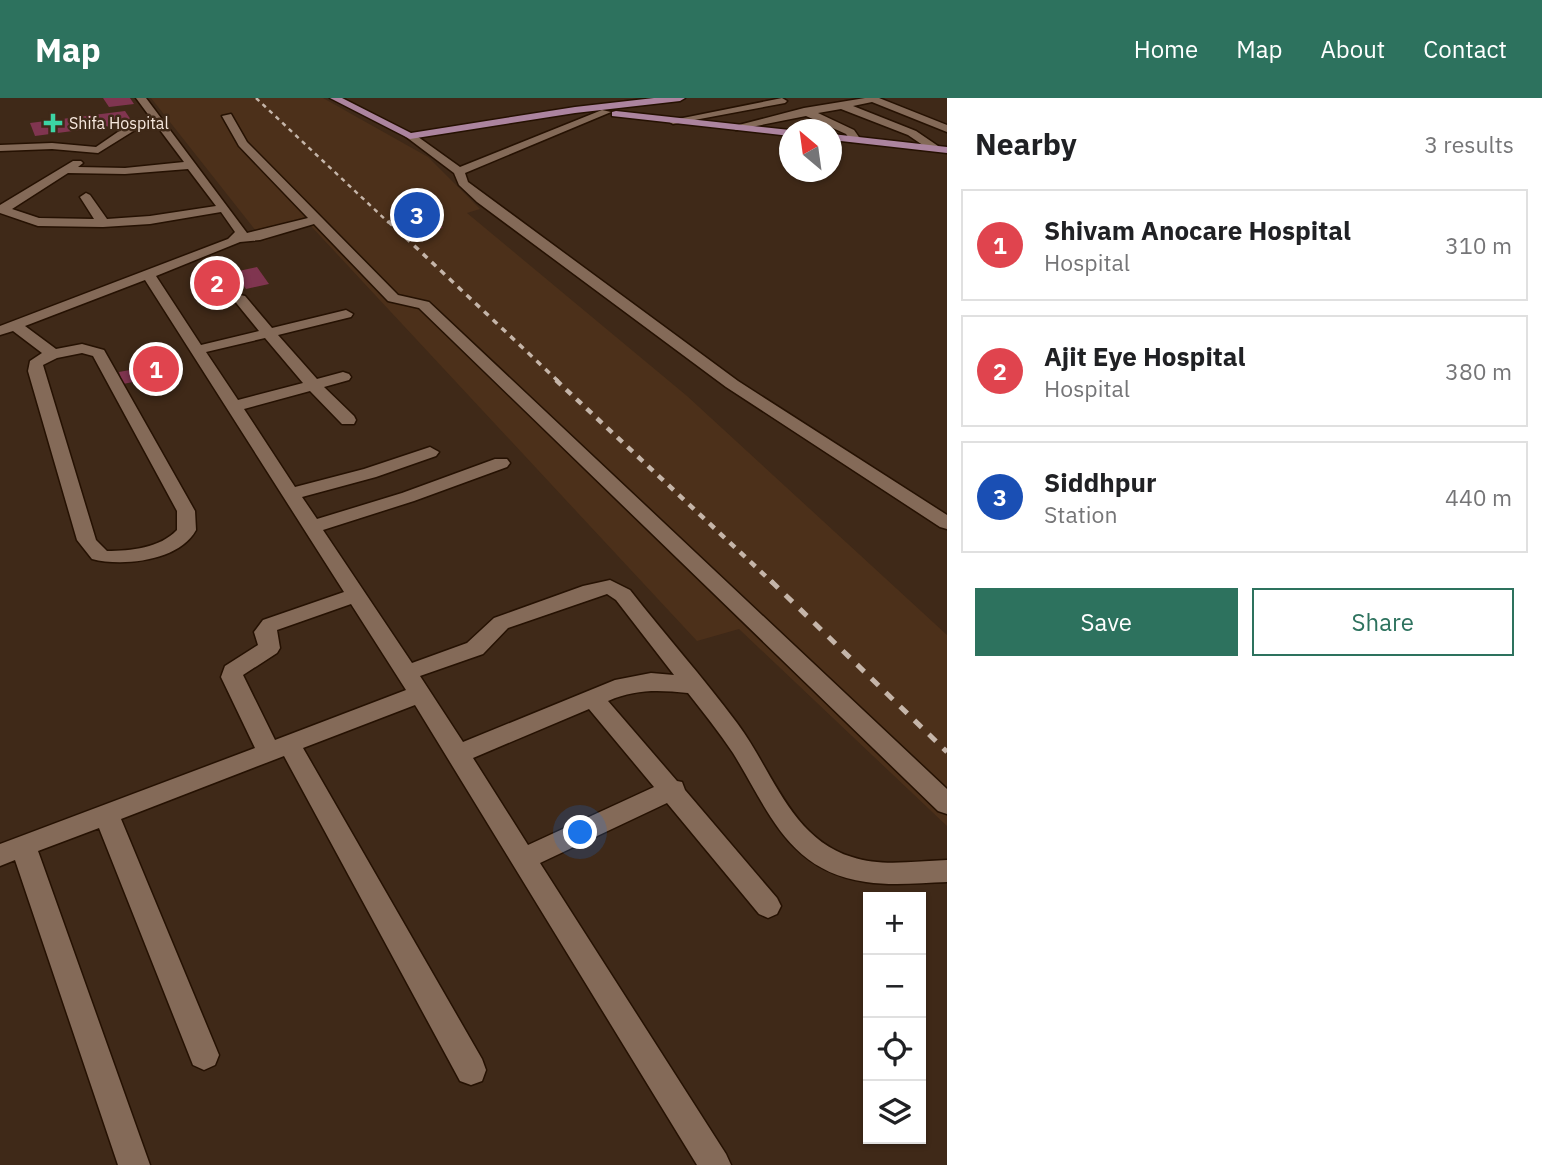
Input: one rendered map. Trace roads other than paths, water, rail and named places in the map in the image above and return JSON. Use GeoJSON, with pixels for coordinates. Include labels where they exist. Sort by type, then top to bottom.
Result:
{"type":"FeatureCollection","features":[{"type":"Feature","properties":{"kind":"main road"},"geometry":{"type":"LineString","coordinates":[[335,98],[410,136],[680,98]]}},
{"type":"Feature","properties":{"kind":"main road"},"geometry":{"type":"LineString","coordinates":[[604,110],[673,121],[779,132]]}},
{"type":"Feature","properties":{"kind":"main road"},"geometry":{"type":"LineString","coordinates":[[842,138],[947,150]]}},
{"type":"Feature","properties":{"kind":"street"},"geometry":{"type":"LineString","coordinates":[[141,98],[242,232],[238,238]]}},
{"type":"Feature","properties":{"kind":"street"},"geometry":{"type":"LineString","coordinates":[[673,121],[779,99],[850,132],[856,140]]}},
{"type":"Feature","properties":{"kind":"street"},"geometry":{"type":"LineString","coordinates":[[736,127],[875,100],[901,100]]}},
{"type":"Feature","properties":{"kind":"street"},"geometry":{"type":"LineString","coordinates":[[875,100],[947,129]]}},
{"type":"Feature","properties":{"kind":"street"},"geometry":{"type":"LineString","coordinates":[[843,106],[912,133],[934,148]]}},
{"type":"Feature","properties":{"kind":"street"},"geometry":{"type":"LineString","coordinates":[[459,171],[604,110]]}},
{"type":"Feature","properties":{"kind":"street"},"geometry":{"type":"LineString","coordinates":[[227,116],[243,144],[393,298],[424,305],[828,694],[947,804]]}},
{"type":"Feature","properties":{"kind":"street"},"geometry":{"type":"LineString","coordinates":[[3,212],[132,127],[159,123]]}},
{"type":"Feature","properties":{"kind":"street"},"geometry":{"type":"LineString","coordinates":[[410,136],[459,171],[463,183],[481,199],[732,384],[947,523]]}},
{"type":"Feature","properties":{"kind":"street"},"geometry":{"type":"LineString","coordinates":[[0,148],[52,146],[98,150]]}},
{"type":"Feature","properties":{"kind":"street"},"geometry":{"type":"LineString","coordinates":[[65,170],[125,171],[191,164]]}},
{"type":"Feature","properties":{"kind":"street"},"geometry":{"type":"LineString","coordinates":[[86,197],[103,223]]}},
{"type":"Feature","properties":{"kind":"street"},"geometry":{"type":"LineString","coordinates":[[3,212],[38,222],[103,223],[150,220],[224,208]]}},
{"type":"Feature","properties":{"kind":"street"},"geometry":{"type":"LineString","coordinates":[[7,329],[238,238],[260,236],[315,220]]}},
{"type":"Feature","properties":{"kind":"street"},"geometry":{"type":"LineString","coordinates":[[148,274],[407,673],[715,1165]]}},
{"type":"Feature","properties":{"kind":"street"},"geometry":{"type":"LineString","coordinates":[[240,299],[313,385],[348,420]]}},
{"type":"Feature","properties":{"kind":"street"},"geometry":{"type":"LineString","coordinates":[[198,350],[346,314]]}},
{"type":"Feature","properties":{"kind":"street"},"geometry":{"type":"LineString","coordinates":[[7,329],[53,354],[82,348],[99,353],[103,366],[186,511],[188,527],[175,543],[153,551],[117,557],[100,555],[91,548],[85,538],[36,370],[36,364],[41,358],[53,354]]}},
{"type":"Feature","properties":{"kind":"street"},"geometry":{"type":"LineString","coordinates":[[234,406],[343,377]]}},
{"type":"Feature","properties":{"kind":"street"},"geometry":{"type":"LineString","coordinates":[[291,494],[370,473],[430,452]]}},
{"type":"Feature","properties":{"kind":"street"},"geometry":{"type":"LineString","coordinates":[[312,527],[408,497],[501,463]]}},
{"type":"Feature","properties":{"kind":"street"},"geometry":{"type":"LineString","coordinates":[[407,673],[470,651],[483,643],[490,631],[501,623],[590,591],[610,587],[623,595],[730,731],[784,823],[816,852],[844,866],[869,871],[947,871]]}},
{"type":"Feature","properties":{"kind":"street"},"geometry":{"type":"LineString","coordinates":[[356,595],[270,625],[265,632],[269,648],[233,671],[232,677],[279,748],[471,1070]]}},
{"type":"Feature","properties":{"kind":"street"},"geometry":{"type":"LineString","coordinates":[[458,754],[624,686],[651,681],[692,685]]}},
{"type":"Feature","properties":{"kind":"street"},"geometry":{"type":"LineString","coordinates":[[134,1165],[11,850],[420,694]]}},
{"type":"Feature","properties":{"kind":"street"},"geometry":{"type":"LineString","coordinates":[[593,698],[673,789],[768,906]]}},
{"type":"Feature","properties":{"kind":"street"},"geometry":{"type":"LineString","coordinates":[[524,859],[673,789]]}},
{"type":"Feature","properties":{"kind":"street"},"geometry":{"type":"LineString","coordinates":[[106,814],[204,1055]]}},
{"type":"Feature","properties":{"kind":"railway"},"geometry":{"type":"LineString","coordinates":[[256,98],[389,223]]}},
{"type":"Feature","properties":{"kind":"railway"},"geometry":{"type":"LineString","coordinates":[[388,221],[558,381]]}},
{"type":"Feature","properties":{"kind":"railway"},"geometry":{"type":"LineString","coordinates":[[556,380],[773,583]]}},
{"type":"Feature","properties":{"kind":"railway"},"geometry":{"type":"LineString","coordinates":[[771,581],[947,752]]}},
{"type":"Feature","properties":{"kind":"place","name":"Shifa Hospital"},"geometry":{"type":"Point","coordinates":[53,123]}},
{"type":"Feature","properties":{"kind":"place","name":"Siddhpur"},"geometry":{"type":"Point","coordinates":[417,215]}},
{"type":"Feature","properties":{"kind":"place","name":"Ajit Eye Hospital"},"geometry":{"type":"Point","coordinates":[217,283]}},
{"type":"Feature","properties":{"kind":"place","name":"Shivam Anocare Hospital"},"geometry":{"type":"Point","coordinates":[156,369]}}]}
